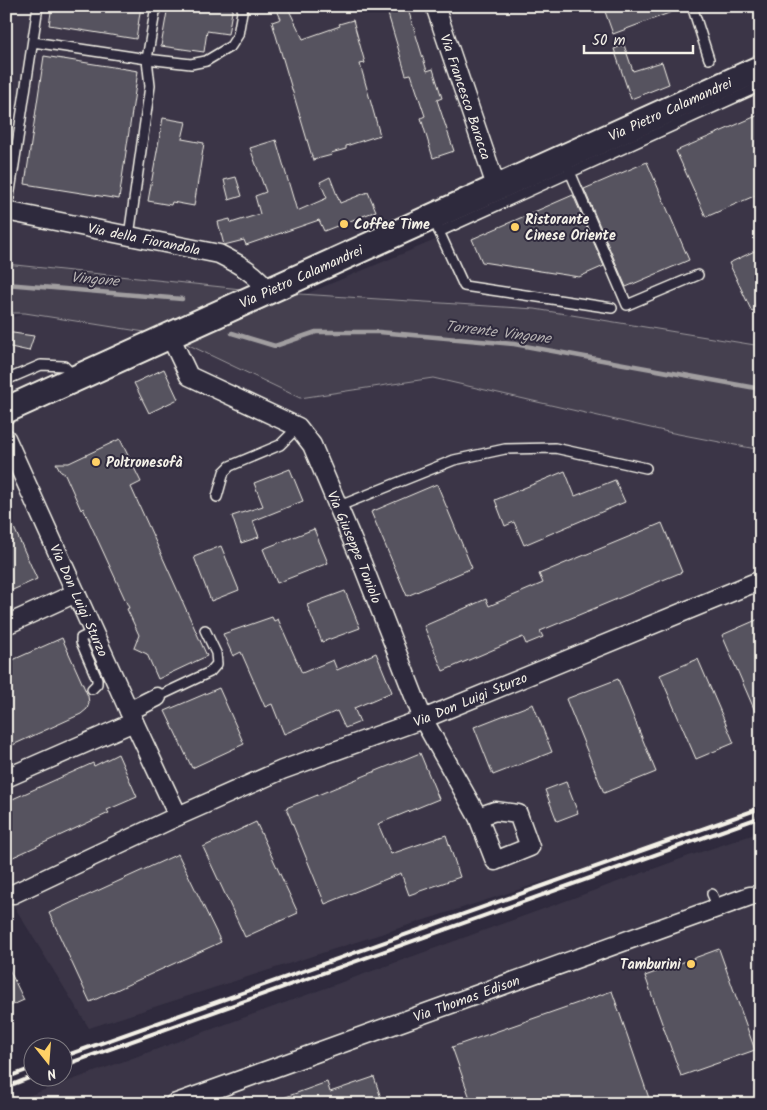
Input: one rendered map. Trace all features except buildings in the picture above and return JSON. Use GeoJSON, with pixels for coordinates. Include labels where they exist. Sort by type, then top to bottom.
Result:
{"type":"FeatureCollection","features":[{"type":"Feature","properties":{"kind":"main road","name":"Via Pietro Calamandrei"},"geometry":{"type":"LineString","coordinates":[[6,410],[262,295],[436,225],[497,189],[567,165],[761,68]]}},
{"type":"Feature","properties":{"kind":"street","name":"Via Francesco Baracca"},"geometry":{"type":"LineString","coordinates":[[435,6],[497,189]]}},
{"type":"Feature","properties":{"kind":"street","name":"Via della Fiorandola"},"geometry":{"type":"LineString","coordinates":[[7,211],[219,254],[243,266],[261,280],[262,295]]}},
{"type":"Feature","properties":{"kind":"street","name":"Via Giuseppe Toniolo"},"geometry":{"type":"LineString","coordinates":[[175,334],[189,376],[298,427],[312,445],[362,563],[423,719],[478,817]]}},
{"type":"Feature","properties":{"kind":"street","name":"Via Don Luigi Sturzo"},"geometry":{"type":"LineString","coordinates":[[6,438],[178,816]]}},
{"type":"Feature","properties":{"kind":"street","name":"Via Don Luigi Sturzo"},"geometry":{"type":"LineString","coordinates":[[13,894],[178,816],[282,770],[423,719],[761,580]]}},
{"type":"Feature","properties":{"kind":"street"},"geometry":{"type":"LineString","coordinates":[[6,625],[76,593]]}},
{"type":"Feature","properties":{"kind":"street"},"geometry":{"type":"LineString","coordinates":[[6,778],[132,716],[157,698]]}},
{"type":"Feature","properties":{"kind":"street","name":"Via Thomas Edison"},"geometry":{"type":"LineString","coordinates":[[174,1104],[367,1028],[715,901],[761,895]]}},
{"type":"Feature","properties":{"kind":"lane","name":"Via della Fiorandola"},"geometry":{"type":"LineString","coordinates":[[7,211],[38,6]]}},
{"type":"Feature","properties":{"kind":"lane"},"geometry":{"type":"LineString","coordinates":[[129,236],[150,86],[147,59],[156,6]]}},
{"type":"Feature","properties":{"kind":"lane"},"geometry":{"type":"LineString","coordinates":[[33,42],[191,64],[206,61],[231,46],[238,35],[243,6]]}},
{"type":"Feature","properties":{"kind":"lane"},"geometry":{"type":"LineString","coordinates":[[692,6],[709,60]]}},
{"type":"Feature","properties":{"kind":"lane"},"geometry":{"type":"LineString","coordinates":[[612,308],[464,286],[436,225],[567,165],[761,86]]}},
{"type":"Feature","properties":{"kind":"lane"},"geometry":{"type":"LineString","coordinates":[[567,165],[627,304],[698,275]]}},
{"type":"Feature","properties":{"kind":"lane"},"geometry":{"type":"LineString","coordinates":[[6,380],[41,365],[64,366],[76,378]]}},
{"type":"Feature","properties":{"kind":"lane"},"geometry":{"type":"LineString","coordinates":[[217,497],[224,472],[230,466],[280,445],[298,427]]}},
{"type":"Feature","properties":{"kind":"lane"},"geometry":{"type":"LineString","coordinates":[[337,507],[454,460],[505,448],[555,448],[646,468]]}},
{"type":"Feature","properties":{"kind":"lane"},"geometry":{"type":"LineString","coordinates":[[157,698],[210,672],[217,664],[216,653],[205,630]]}},
{"type":"Feature","properties":{"kind":"lane"},"geometry":{"type":"LineString","coordinates":[[92,689],[97,684],[97,678],[81,638],[94,632]]}},
{"type":"Feature","properties":{"kind":"shaded area"},"geometry":{"type":"Polygon","coordinates":[[[6,6],[761,6],[761,68],[269,292],[6,264],[6,6]]]}},
{"type":"Feature","properties":{"kind":"shaded area"},"geometry":{"type":"Polygon","coordinates":[[[761,92],[761,346],[535,310],[306,294],[445,236],[761,92]]]}},
{"type":"Feature","properties":{"kind":"shaded area"},"geometry":{"type":"Polygon","coordinates":[[[6,264],[269,292],[535,309],[761,346],[761,450],[668,432],[433,378],[300,398],[170,336],[25,313],[6,313],[6,264]]]}},
{"type":"Feature","properties":{"kind":"shaded area"},"geometry":{"type":"Polygon","coordinates":[[[25,313],[170,336],[300,398],[433,378],[668,432],[761,450],[761,808],[642,850],[89,1028],[6,893],[6,320],[25,313]]]}},
{"type":"Feature","properties":{"kind":"shaded area"},"geometry":{"type":"Polygon","coordinates":[[[761,832],[761,1104],[6,1104],[50,1088],[72,1088],[72,1080],[689,856],[761,832]]]}},
{"type":"Feature","properties":{"kind":"waterway","name":"Vingone"},"geometry":{"type":"LineString","coordinates":[[6,284],[182,299]]}},
{"type":"Feature","properties":{"kind":"waterway","name":"Torrente Vingone"},"geometry":{"type":"LineString","coordinates":[[232,333],[275,346],[316,332],[379,332],[514,344],[761,389]]}},
{"type":"Feature","properties":{"kind":"railway"},"geometry":{"type":"LineString","coordinates":[[72,1053],[761,808]]}},
{"type":"Feature","properties":{"kind":"railway"},"geometry":{"type":"LineString","coordinates":[[72,1062],[761,817]]}},
{"type":"Feature","properties":{"kind":"railway"},"geometry":{"type":"LineString","coordinates":[[6,1078],[22,1072]]}},
{"type":"Feature","properties":{"kind":"railway"},"geometry":{"type":"LineString","coordinates":[[6,1087],[22,1081]]}},
{"type":"Feature","properties":{"kind":"place","name":"Coffee Time"},"geometry":{"type":"Point","coordinates":[344,224]}},
{"type":"Feature","properties":{"kind":"place","name":"Ristorante Cinese Oriente"},"geometry":{"type":"Point","coordinates":[515,227]}},
{"type":"Feature","properties":{"kind":"place","name":"Poltronesofà"},"geometry":{"type":"Point","coordinates":[96,462]}},
{"type":"Feature","properties":{"kind":"place","name":"Tamburini"},"geometry":{"type":"Point","coordinates":[691,964]}}]}
